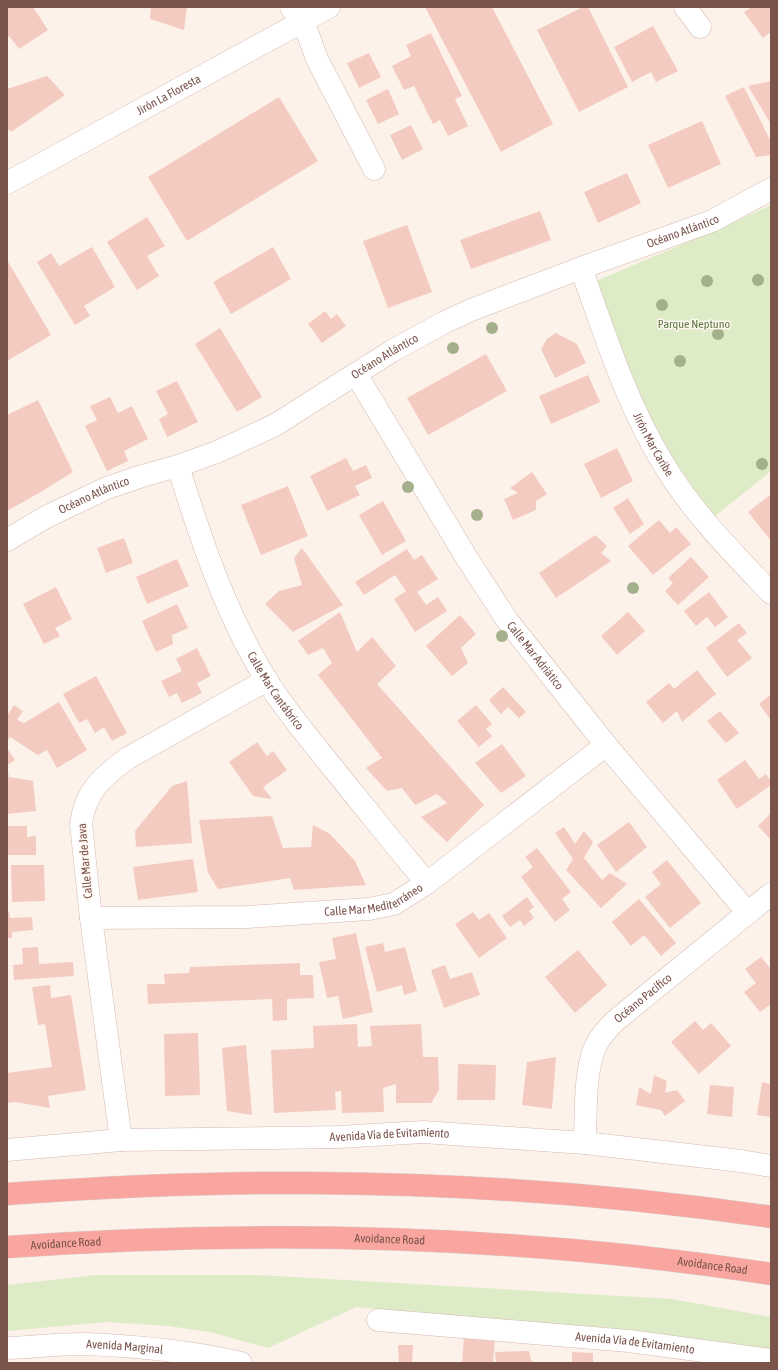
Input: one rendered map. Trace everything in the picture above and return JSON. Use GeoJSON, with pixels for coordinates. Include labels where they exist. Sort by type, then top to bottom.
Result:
{"type":"FeatureCollection","features":[{"type":"Feature","properties":{"kind":"highway"},"geometry":{"type":"LineString","coordinates":[[7,1194],[65,1190],[196,1185],[311,1183],[385,1185],[555,1194],[646,1202],[771,1217]]}},
{"type":"Feature","properties":{"kind":"highway","name":"Avoidance Road"},"geometry":{"type":"LineString","coordinates":[[7,1247],[152,1239],[245,1237],[413,1240],[546,1248],[623,1255],[714,1265],[771,1274]]}},
{"type":"Feature","properties":{"kind":"street","name":"Jirón La Floresta"},"geometry":{"type":"LineString","coordinates":[[7,183],[297,14],[329,7]]}},
{"type":"Feature","properties":{"kind":"street"},"geometry":{"type":"LineString","coordinates":[[685,7],[700,27]]}},
{"type":"Feature","properties":{"kind":"street"},"geometry":{"type":"LineString","coordinates":[[297,14],[317,59],[374,169]]}},
{"type":"Feature","properties":{"kind":"street","name":"Océano Atlántico"},"geometry":{"type":"LineString","coordinates":[[7,540],[46,517],[87,497],[142,476],[178,466],[216,452],[275,425],[411,339],[471,310],[581,268],[712,221],[771,189]]}},
{"type":"Feature","properties":{"kind":"street","name":"Jirón Mar Caribe"},"geometry":{"type":"LineString","coordinates":[[581,268],[626,391],[636,414],[663,464],[706,524],[771,593]]}},
{"type":"Feature","properties":{"kind":"street","name":"Calle Mar Adriático"},"geometry":{"type":"LineString","coordinates":[[356,374],[468,560],[508,620],[606,744],[748,913]]}},
{"type":"Feature","properties":{"kind":"street","name":"Calle Mar Cantábrico"},"geometry":{"type":"LineString","coordinates":[[178,466],[197,528],[223,595],[266,680],[292,717],[405,858],[427,883]]}},
{"type":"Feature","properties":{"kind":"street","name":"Calle Mar de Java"},"geometry":{"type":"LineString","coordinates":[[121,1140],[90,918],[81,824],[82,810],[88,796],[97,784],[110,771],[128,758],[266,680]]}},
{"type":"Feature","properties":{"kind":"street","name":"Calle Mar Mediterráneo"},"geometry":{"type":"LineString","coordinates":[[90,918],[247,917],[369,909],[394,904],[427,883],[606,744]]}},
{"type":"Feature","properties":{"kind":"street","name":"Océano Pacífico"},"geometry":{"type":"LineString","coordinates":[[585,1143],[589,1071],[592,1057],[601,1038],[615,1021],[771,894]]}},
{"type":"Feature","properties":{"kind":"street","name":"Avenida Vía de Evitamiento"},"geometry":{"type":"LineString","coordinates":[[7,1150],[121,1140],[339,1137],[423,1132],[585,1143],[733,1160],[771,1166]]}},
{"type":"Feature","properties":{"kind":"street","name":"Avenida Vía de Evitamiento"},"geometry":{"type":"LineString","coordinates":[[378,1320],[629,1341],[771,1360]]}},
{"type":"Feature","properties":{"kind":"street","name":"Avenida Marginal"},"geometry":{"type":"LineString","coordinates":[[7,1348],[82,1344],[162,1349],[242,1363]]}},
{"type":"Feature","properties":{"kind":"green space","name":"Parque Neptuno"},"geometry":{"type":"Polygon","coordinates":[[[771,205],[771,471],[714,517],[665,447],[635,387],[596,281],[728,225],[771,205]]]}},
{"type":"Feature","properties":{"kind":"green space"},"geometry":{"type":"Polygon","coordinates":[[[96,1275],[258,1275],[672,1299],[771,1317],[771,1352],[682,1339],[356,1307],[268,1348],[210,1332],[168,1326],[108,1322],[7,1331],[7,1285],[96,1275]]]}},
{"type":"Feature","properties":{"kind":"building"},"geometry":{"type":"Polygon","coordinates":[[[7,7],[33,7],[48,30],[19,49],[10,37],[7,36],[7,7]]]}},
{"type":"Feature","properties":{"kind":"building"},"geometry":{"type":"Polygon","coordinates":[[[151,7],[187,7],[184,30],[150,19],[151,7]]]}},
{"type":"Feature","properties":{"kind":"building"},"geometry":{"type":"Polygon","coordinates":[[[425,7],[492,7],[553,124],[501,152],[425,7]]]}},
{"type":"Feature","properties":{"kind":"building"},"geometry":{"type":"Polygon","coordinates":[[[583,7],[588,7],[628,87],[579,112],[537,30],[583,7]]]}},
{"type":"Feature","properties":{"kind":"building"},"geometry":{"type":"Polygon","coordinates":[[[752,7],[771,7],[771,32],[763,38],[744,12],[752,7]]]}},
{"type":"Feature","properties":{"kind":"building"},"geometry":{"type":"Polygon","coordinates":[[[653,26],[678,71],[656,82],[651,72],[632,82],[614,47],[653,26]]]}},
{"type":"Feature","properties":{"kind":"building"},"geometry":{"type":"Polygon","coordinates":[[[431,33],[462,96],[455,99],[468,126],[448,136],[440,120],[433,124],[414,86],[404,90],[392,66],[411,56],[406,45],[431,33]]]}},
{"type":"Feature","properties":{"kind":"building"},"geometry":{"type":"Polygon","coordinates":[[[369,53],[381,77],[359,88],[347,63],[369,53]]]}},
{"type":"Feature","properties":{"kind":"building"},"geometry":{"type":"Polygon","coordinates":[[[47,76],[65,95],[11,132],[7,128],[7,89],[47,76]]]}},
{"type":"Feature","properties":{"kind":"building"},"geometry":{"type":"Polygon","coordinates":[[[771,81],[771,124],[748,86],[771,81]]]}},
{"type":"Feature","properties":{"kind":"building"},"geometry":{"type":"Polygon","coordinates":[[[744,87],[771,142],[771,155],[756,157],[725,96],[744,87]]]}},
{"type":"Feature","properties":{"kind":"building"},"geometry":{"type":"Polygon","coordinates":[[[388,89],[399,114],[378,124],[366,100],[388,89]]]}},
{"type":"Feature","properties":{"kind":"building"},"geometry":{"type":"Polygon","coordinates":[[[279,97],[318,161],[187,241],[148,177],[279,97]]]}},
{"type":"Feature","properties":{"kind":"building"},"geometry":{"type":"Polygon","coordinates":[[[702,121],[721,164],[668,188],[648,145],[702,121]]]}},
{"type":"Feature","properties":{"kind":"building"},"geometry":{"type":"Polygon","coordinates":[[[411,125],[423,149],[402,160],[390,135],[411,125]]]}},
{"type":"Feature","properties":{"kind":"building"},"geometry":{"type":"Polygon","coordinates":[[[627,173],[641,203],[598,223],[584,192],[627,173]]]}},
{"type":"Feature","properties":{"kind":"building"},"geometry":{"type":"Polygon","coordinates":[[[540,211],[551,240],[471,269],[460,240],[540,211]]]}},
{"type":"Feature","properties":{"kind":"building"},"geometry":{"type":"Polygon","coordinates":[[[147,217],[165,246],[147,256],[159,276],[137,290],[107,242],[147,217]]]}},
{"type":"Feature","properties":{"kind":"building"},"geometry":{"type":"Polygon","coordinates":[[[407,225],[432,292],[388,308],[363,241],[407,225]]]}},
{"type":"Feature","properties":{"kind":"building"},"geometry":{"type":"Polygon","coordinates":[[[92,247],[115,287],[84,306],[90,316],[75,325],[37,262],[51,253],[59,266],[92,247]]]}},
{"type":"Feature","properties":{"kind":"building"},"geometry":{"type":"Polygon","coordinates":[[[273,247],[291,279],[231,314],[213,282],[273,247]]]}},
{"type":"Feature","properties":{"kind":"building"},"geometry":{"type":"Polygon","coordinates":[[[7,260],[51,335],[7,361],[7,260]]]}},
{"type":"Feature","properties":{"kind":"building"},"geometry":{"type":"Polygon","coordinates":[[[325,311],[331,319],[337,314],[346,326],[322,343],[308,324],[325,311]]]}},
{"type":"Feature","properties":{"kind":"building"},"geometry":{"type":"Polygon","coordinates":[[[220,328],[262,397],[237,412],[195,344],[220,328]]]}},
{"type":"Feature","properties":{"kind":"building"},"geometry":{"type":"Polygon","coordinates":[[[556,333],[577,344],[586,363],[555,378],[541,349],[547,339],[556,333]]]}},
{"type":"Feature","properties":{"kind":"building"},"geometry":{"type":"Polygon","coordinates":[[[486,354],[507,391],[428,435],[407,398],[486,354]]]}},
{"type":"Feature","properties":{"kind":"building"},"geometry":{"type":"Polygon","coordinates":[[[588,375],[600,402],[551,424],[539,396],[588,375]]]}},
{"type":"Feature","properties":{"kind":"building"},"geometry":{"type":"Polygon","coordinates":[[[177,381],[198,422],[167,437],[159,419],[168,414],[156,391],[177,381]]]}},
{"type":"Feature","properties":{"kind":"building"},"geometry":{"type":"Polygon","coordinates":[[[110,397],[118,413],[132,406],[148,439],[124,451],[128,461],[107,471],[85,426],[97,420],[90,406],[110,397]]]}},
{"type":"Feature","properties":{"kind":"building"},"geometry":{"type":"Polygon","coordinates":[[[38,400],[73,472],[7,511],[7,415],[38,400]]]}},
{"type":"Feature","properties":{"kind":"building"},"geometry":{"type":"Polygon","coordinates":[[[617,448],[633,481],[601,498],[584,464],[617,448]]]}},
{"type":"Feature","properties":{"kind":"building"},"geometry":{"type":"Polygon","coordinates":[[[346,458],[353,471],[366,465],[372,478],[355,486],[360,495],[327,511],[310,476],[346,458]]]}},
{"type":"Feature","properties":{"kind":"building"},"geometry":{"type":"Polygon","coordinates":[[[532,472],[547,494],[536,501],[536,510],[513,520],[504,499],[518,493],[510,488],[532,472]]]}},
{"type":"Feature","properties":{"kind":"building"},"geometry":{"type":"Polygon","coordinates":[[[288,486],[308,536],[261,555],[241,505],[288,486]]]}},
{"type":"Feature","properties":{"kind":"building"},"geometry":{"type":"Polygon","coordinates":[[[771,494],[771,541],[748,512],[771,494]]]}},
{"type":"Feature","properties":{"kind":"building"},"geometry":{"type":"Polygon","coordinates":[[[628,498],[644,524],[630,534],[613,508],[628,498]]]}},
{"type":"Feature","properties":{"kind":"building"},"geometry":{"type":"Polygon","coordinates":[[[383,501],[406,541],[382,555],[359,515],[383,501]]]}},
{"type":"Feature","properties":{"kind":"building"},"geometry":{"type":"Polygon","coordinates":[[[659,520],[670,533],[676,527],[691,544],[653,575],[628,546],[659,520]]]}},
{"type":"Feature","properties":{"kind":"building"},"geometry":{"type":"Polygon","coordinates":[[[595,535],[607,546],[601,553],[611,561],[556,598],[539,573],[595,535]]]}},
{"type":"Feature","properties":{"kind":"building"},"geometry":{"type":"Polygon","coordinates":[[[124,538],[133,563],[106,573],[97,548],[124,538]]]}},
{"type":"Feature","properties":{"kind":"building"},"geometry":{"type":"Polygon","coordinates":[[[302,548],[343,605],[293,632],[265,604],[279,591],[302,585],[294,558],[302,548]]]}},
{"type":"Feature","properties":{"kind":"building"},"geometry":{"type":"Polygon","coordinates":[[[407,549],[414,560],[422,555],[438,579],[417,592],[426,605],[438,597],[447,611],[415,632],[394,599],[406,591],[395,575],[364,595],[355,582],[407,549]]]}},
{"type":"Feature","properties":{"kind":"building"},"geometry":{"type":"Polygon","coordinates":[[[691,557],[709,577],[678,605],[665,591],[673,583],[668,578],[691,557]]]}},
{"type":"Feature","properties":{"kind":"building"},"geometry":{"type":"Polygon","coordinates":[[[177,559],[189,586],[147,604],[136,577],[177,559]]]}},
{"type":"Feature","properties":{"kind":"building"},"geometry":{"type":"Polygon","coordinates":[[[56,587],[72,619],[55,628],[60,636],[44,644],[23,604],[56,587]]]}},
{"type":"Feature","properties":{"kind":"building"},"geometry":{"type":"Polygon","coordinates":[[[709,592],[728,617],[715,627],[707,617],[696,626],[684,611],[709,592]]]}},
{"type":"Feature","properties":{"kind":"building"},"geometry":{"type":"Polygon","coordinates":[[[177,604],[188,628],[172,635],[173,644],[156,652],[142,621],[177,604]]]}},
{"type":"Feature","properties":{"kind":"building"},"geometry":{"type":"Polygon","coordinates":[[[340,612],[357,652],[372,637],[396,666],[377,684],[484,805],[447,842],[421,817],[447,803],[437,794],[415,805],[402,788],[387,791],[366,768],[382,758],[318,675],[332,663],[323,648],[308,655],[298,641],[340,612]]]}},
{"type":"Feature","properties":{"kind":"building"},"geometry":{"type":"Polygon","coordinates":[[[628,612],[645,631],[617,655],[601,636],[628,612]]]}},
{"type":"Feature","properties":{"kind":"building"},"geometry":{"type":"Polygon","coordinates":[[[460,615],[476,634],[461,648],[468,663],[452,676],[426,646],[460,615]]]}},
{"type":"Feature","properties":{"kind":"building"},"geometry":{"type":"Polygon","coordinates":[[[739,623],[747,633],[737,640],[752,658],[727,677],[706,648],[739,623]]]}},
{"type":"Feature","properties":{"kind":"building"},"geometry":{"type":"Polygon","coordinates":[[[197,648],[211,676],[197,683],[202,693],[182,703],[177,693],[169,697],[161,681],[182,671],[176,659],[197,648]]]}},
{"type":"Feature","properties":{"kind":"building"},"geometry":{"type":"Polygon","coordinates":[[[697,670],[716,694],[682,722],[677,711],[663,723],[646,702],[669,683],[674,689],[697,670]]]}},
{"type":"Feature","properties":{"kind":"building"},"geometry":{"type":"Polygon","coordinates":[[[96,676],[127,733],[112,741],[104,727],[95,733],[87,719],[79,723],[63,694],[96,676]]]}},
{"type":"Feature","properties":{"kind":"building"},"geometry":{"type":"Polygon","coordinates":[[[503,687],[526,712],[519,718],[508,707],[501,714],[489,700],[503,687]]]}},
{"type":"Feature","properties":{"kind":"building"},"geometry":{"type":"Polygon","coordinates":[[[771,694],[771,720],[759,704],[771,694]]]}},
{"type":"Feature","properties":{"kind":"building"},"geometry":{"type":"Polygon","coordinates":[[[59,702],[87,750],[57,768],[47,750],[38,755],[10,737],[7,741],[7,716],[14,705],[23,711],[17,720],[24,723],[59,702]]]}},
{"type":"Feature","properties":{"kind":"building"},"geometry":{"type":"Polygon","coordinates":[[[476,705],[492,724],[486,729],[492,736],[479,747],[457,721],[476,705]]]}},
{"type":"Feature","properties":{"kind":"building"},"geometry":{"type":"Polygon","coordinates":[[[720,711],[739,733],[726,743],[707,721],[720,711]]]}},
{"type":"Feature","properties":{"kind":"building"},"geometry":{"type":"Polygon","coordinates":[[[257,742],[267,756],[273,751],[287,770],[263,787],[272,799],[253,796],[229,762],[257,742]]]}},
{"type":"Feature","properties":{"kind":"building"},"geometry":{"type":"Polygon","coordinates":[[[502,744],[526,776],[501,793],[475,763],[502,744]]]}},
{"type":"Feature","properties":{"kind":"building"},"geometry":{"type":"Polygon","coordinates":[[[7,748],[15,760],[7,765],[7,748]]]}},
{"type":"Feature","properties":{"kind":"building"},"geometry":{"type":"Polygon","coordinates":[[[745,760],[759,779],[766,774],[771,781],[771,785],[737,809],[717,780],[745,760]]]}},
{"type":"Feature","properties":{"kind":"building"},"geometry":{"type":"Polygon","coordinates":[[[7,768],[9,777],[33,781],[36,811],[7,814],[7,768]]]}},
{"type":"Feature","properties":{"kind":"building"},"geometry":{"type":"Polygon","coordinates":[[[187,781],[192,843],[136,847],[135,831],[172,786],[187,781]]]}},
{"type":"Feature","properties":{"kind":"building"},"geometry":{"type":"Polygon","coordinates":[[[771,813],[771,840],[758,826],[771,813]]]}},
{"type":"Feature","properties":{"kind":"building"},"geometry":{"type":"Polygon","coordinates":[[[272,816],[283,848],[311,847],[313,825],[330,834],[355,861],[366,885],[294,890],[290,878],[218,889],[208,873],[199,820],[272,816]]]}},
{"type":"Feature","properties":{"kind":"building"},"geometry":{"type":"Polygon","coordinates":[[[629,822],[647,847],[616,872],[597,845],[629,822]]]}},
{"type":"Feature","properties":{"kind":"building"},"geometry":{"type":"Polygon","coordinates":[[[7,826],[27,826],[27,837],[36,836],[36,855],[7,855],[7,826]]]}},
{"type":"Feature","properties":{"kind":"building"},"geometry":{"type":"Polygon","coordinates":[[[564,827],[575,844],[584,831],[593,842],[584,858],[602,880],[610,873],[627,884],[601,908],[566,870],[573,859],[555,833],[564,827]]]}},
{"type":"Feature","properties":{"kind":"building"},"geometry":{"type":"Polygon","coordinates":[[[537,848],[571,892],[562,899],[570,910],[555,922],[521,877],[533,867],[525,857],[537,848]]]}},
{"type":"Feature","properties":{"kind":"building"},"geometry":{"type":"Polygon","coordinates":[[[193,859],[198,892],[138,900],[133,867],[193,859]]]}},
{"type":"Feature","properties":{"kind":"building"},"geometry":{"type":"Polygon","coordinates":[[[667,860],[701,903],[670,928],[645,897],[661,884],[652,872],[667,860]]]}},
{"type":"Feature","properties":{"kind":"building"},"geometry":{"type":"Polygon","coordinates":[[[11,865],[44,865],[45,901],[12,902],[11,865]]]}},
{"type":"Feature","properties":{"kind":"building"},"geometry":{"type":"Polygon","coordinates":[[[527,897],[534,907],[529,911],[534,918],[524,926],[520,920],[510,927],[502,916],[527,897]]]}},
{"type":"Feature","properties":{"kind":"building"},"geometry":{"type":"Polygon","coordinates":[[[639,899],[676,943],[661,956],[644,935],[631,946],[612,922],[639,899]]]}},
{"type":"Feature","properties":{"kind":"building"},"geometry":{"type":"Polygon","coordinates":[[[9,911],[10,918],[32,917],[33,930],[12,932],[12,938],[7,938],[7,912],[9,911]]]}},
{"type":"Feature","properties":{"kind":"building"},"geometry":{"type":"Polygon","coordinates":[[[473,912],[479,920],[489,913],[507,938],[479,958],[455,924],[473,912]]]}},
{"type":"Feature","properties":{"kind":"building"},"geometry":{"type":"Polygon","coordinates":[[[356,933],[373,1012],[343,1019],[338,996],[327,998],[319,962],[336,959],[332,938],[356,933]]]}},
{"type":"Feature","properties":{"kind":"building"},"geometry":{"type":"Polygon","coordinates":[[[383,943],[385,952],[405,947],[417,991],[404,995],[402,985],[377,992],[365,947],[383,943]]]}},
{"type":"Feature","properties":{"kind":"building"},"geometry":{"type":"Polygon","coordinates":[[[38,947],[39,964],[73,962],[74,976],[14,980],[13,965],[23,964],[22,948],[38,947]]]}},
{"type":"Feature","properties":{"kind":"building"},"geometry":{"type":"Polygon","coordinates":[[[578,950],[607,985],[575,1013],[545,977],[578,950]]]}},
{"type":"Feature","properties":{"kind":"building"},"geometry":{"type":"Polygon","coordinates":[[[761,957],[771,969],[771,1004],[760,1012],[744,992],[756,983],[745,969],[761,957]]]}},
{"type":"Feature","properties":{"kind":"building"},"geometry":{"type":"Polygon","coordinates":[[[300,963],[300,975],[313,975],[314,998],[287,999],[287,1020],[273,1021],[272,999],[148,1004],[147,984],[165,984],[164,974],[189,973],[190,967],[300,963]]]}},
{"type":"Feature","properties":{"kind":"building"},"geometry":{"type":"Polygon","coordinates":[[[445,965],[450,979],[472,972],[480,995],[444,1008],[431,970],[445,965]]]}},
{"type":"Feature","properties":{"kind":"building"},"geometry":{"type":"Polygon","coordinates":[[[50,985],[51,998],[71,995],[86,1090],[48,1096],[50,1108],[15,1102],[7,1103],[7,1073],[52,1067],[45,1024],[38,1025],[32,987],[50,985]]]}},
{"type":"Feature","properties":{"kind":"building"},"geometry":{"type":"Polygon","coordinates":[[[695,1021],[703,1030],[711,1023],[731,1046],[699,1074],[671,1042],[695,1021]]]}},
{"type":"Feature","properties":{"kind":"building"},"geometry":{"type":"Polygon","coordinates":[[[357,1024],[358,1047],[372,1046],[370,1026],[421,1024],[423,1057],[438,1057],[439,1090],[431,1103],[396,1103],[396,1084],[383,1088],[384,1112],[342,1113],[341,1091],[335,1092],[336,1110],[274,1113],[271,1050],[314,1048],[313,1026],[357,1024]]]}},
{"type":"Feature","properties":{"kind":"building"},"geometry":{"type":"Polygon","coordinates":[[[198,1033],[200,1095],[165,1096],[164,1034],[198,1033]]]}},
{"type":"Feature","properties":{"kind":"building"},"geometry":{"type":"Polygon","coordinates":[[[246,1045],[252,1115],[227,1111],[222,1048],[246,1045]]]}},
{"type":"Feature","properties":{"kind":"building"},"geometry":{"type":"Polygon","coordinates":[[[556,1057],[552,1109],[522,1105],[527,1062],[556,1057]]]}},
{"type":"Feature","properties":{"kind":"building"},"geometry":{"type":"Polygon","coordinates":[[[458,1064],[496,1065],[495,1100],[457,1100],[458,1064]]]}},
{"type":"Feature","properties":{"kind":"building"},"geometry":{"type":"Polygon","coordinates":[[[654,1075],[667,1081],[665,1093],[677,1090],[685,1101],[665,1116],[661,1110],[636,1105],[639,1087],[651,1094],[654,1075]]]}},
{"type":"Feature","properties":{"kind":"building"},"geometry":{"type":"Polygon","coordinates":[[[762,1082],[771,1084],[771,1117],[757,1115],[762,1082]]]}},
{"type":"Feature","properties":{"kind":"building"},"geometry":{"type":"Polygon","coordinates":[[[710,1085],[734,1087],[732,1117],[707,1114],[710,1085]]]}},
{"type":"Feature","properties":{"kind":"building"},"geometry":{"type":"Polygon","coordinates":[[[464,1336],[495,1338],[493,1363],[462,1363],[464,1336]]]}},
{"type":"Feature","properties":{"kind":"building"},"geometry":{"type":"Polygon","coordinates":[[[398,1345],[413,1345],[412,1363],[399,1363],[398,1345]]]}},
{"type":"Feature","properties":{"kind":"building"},"geometry":{"type":"Polygon","coordinates":[[[529,1351],[532,1363],[496,1363],[495,1352],[529,1351]]]}},
{"type":"Feature","properties":{"kind":"building"},"geometry":{"type":"Polygon","coordinates":[[[572,1352],[593,1353],[593,1363],[572,1363],[572,1352]]]}}]}
